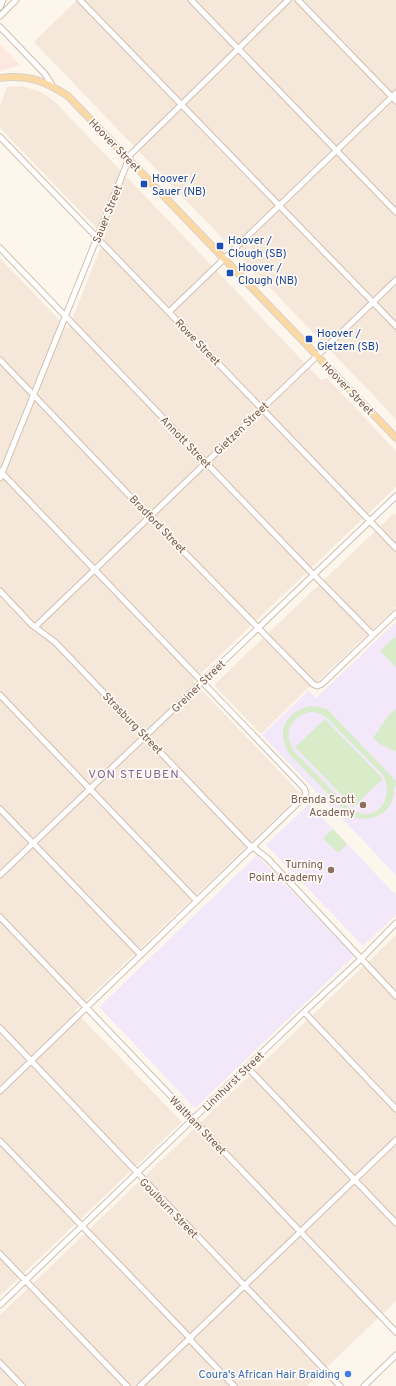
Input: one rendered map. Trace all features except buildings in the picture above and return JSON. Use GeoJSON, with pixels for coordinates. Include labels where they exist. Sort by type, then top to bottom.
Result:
{"type":"FeatureCollection","features":[{"type":"Feature","properties":{"kind":"main road"},"geometry":{"type":"LineString","coordinates":[[0,78],[27,78],[52,85]]}},
{"type":"Feature","properties":{"kind":"main road","name":"Hoover Street"},"geometry":{"type":"LineString","coordinates":[[52,85],[68,96],[396,438]]}},
{"type":"Feature","properties":{"kind":"street"},"geometry":{"type":"LineString","coordinates":[[0,7],[3,0]]}},
{"type":"Feature","properties":{"kind":"street"},"geometry":{"type":"LineString","coordinates":[[0,16],[16,0]]}},
{"type":"Feature","properties":{"kind":"street"},"geometry":{"type":"LineString","coordinates":[[80,0],[396,326]]}},
{"type":"Feature","properties":{"kind":"street"},"geometry":{"type":"LineString","coordinates":[[191,0],[396,212]]}},
{"type":"Feature","properties":{"kind":"street","name":"Sauer Street"},"geometry":{"type":"LineString","coordinates":[[1,474],[34,396],[128,158],[288,0]]}},
{"type":"Feature","properties":{"kind":"street"},"geometry":{"type":"LineString","coordinates":[[169,312],[336,151],[395,97],[298,0]]}},
{"type":"Feature","properties":{"kind":"street","name":"Hoover Street"},"geometry":{"type":"LineString","coordinates":[[0,26],[45,74],[52,85]]}},
{"type":"Feature","properties":{"kind":"street","name":"Rowe Street"},"geometry":{"type":"LineString","coordinates":[[0,137],[396,548]]}},
{"type":"Feature","properties":{"kind":"street","name":"Annott Street"},"geometry":{"type":"LineString","coordinates":[[0,248],[373,635]]}},
{"type":"Feature","properties":{"kind":"street","name":"Gietzen Street"},"geometry":{"type":"LineString","coordinates":[[35,627],[396,280]]}},
{"type":"Feature","properties":{"kind":"street","name":"Bradford Street"},"geometry":{"type":"LineString","coordinates":[[0,360],[149,516],[313,684],[317,686],[322,684],[373,635]]}},
{"type":"Feature","properties":{"kind":"street"},"geometry":{"type":"LineString","coordinates":[[0,1091],[253,847],[304,797],[306,793],[304,788],[202,681],[1,474]]}},
{"type":"Feature","properties":{"kind":"street","name":"Greiner Street"},"geometry":{"type":"LineString","coordinates":[[0,875],[396,496]]}},
{"type":"Feature","properties":{"kind":"street","name":"Strasburg Street"},"geometry":{"type":"LineString","coordinates":[[0,591],[35,627],[55,642],[249,845],[268,859],[396,996]]}},
{"type":"Feature","properties":{"kind":"street"},"geometry":{"type":"LineString","coordinates":[[373,635],[396,613]]}},
{"type":"Feature","properties":{"kind":"street"},"geometry":{"type":"LineString","coordinates":[[0,695],[197,901]]}},
{"type":"Feature","properties":{"kind":"street"},"geometry":{"type":"LineString","coordinates":[[0,809],[141,956]]}},
{"type":"Feature","properties":{"kind":"street","name":"Waltham Street"},"geometry":{"type":"LineString","coordinates":[[0,917],[396,1332]]}},
{"type":"Feature","properties":{"kind":"street","name":"Linnhurst Street"},"geometry":{"type":"LineString","coordinates":[[0,1305],[361,959],[396,923]]}},
{"type":"Feature","properties":{"kind":"street"},"geometry":{"type":"LineString","coordinates":[[304,1012],[396,1109]]}},
{"type":"Feature","properties":{"kind":"street","name":"Goulburn Street"},"geometry":{"type":"LineString","coordinates":[[0,1028],[137,1174],[340,1386]]}},
{"type":"Feature","properties":{"kind":"street"},"geometry":{"type":"LineString","coordinates":[[247,1067],[396,1223]]}},
{"type":"Feature","properties":{"kind":"street"},"geometry":{"type":"LineString","coordinates":[[140,1386],[396,1140]]}},
{"type":"Feature","properties":{"kind":"street"},"geometry":{"type":"LineString","coordinates":[[0,1141],[190,1338],[192,1342],[234,1386]]}},
{"type":"Feature","properties":{"kind":"street"},"geometry":{"type":"LineString","coordinates":[[0,1254],[127,1386]]}},
{"type":"Feature","properties":{"kind":"street"},"geometry":{"type":"LineString","coordinates":[[364,1386],[396,1355]]}},
{"type":"Feature","properties":{"kind":"street"},"geometry":{"type":"LineString","coordinates":[[0,1363],[22,1386]]}},
{"type":"Feature","properties":{"kind":"shaded area"},"geometry":{"type":"Polygon","coordinates":[[[77,0],[396,0],[396,419],[34,42],[77,0]]]}},
{"type":"Feature","properties":{"kind":"shaded area"},"geometry":{"type":"Polygon","coordinates":[[[0,44],[20,65],[0,71],[0,44]]]}},
{"type":"Feature","properties":{"kind":"shaded area"},"geometry":{"type":"Polygon","coordinates":[[[22,86],[41,92],[53,100],[321,380],[327,378],[396,451],[396,487],[193,681],[301,794],[75,1011],[182,1122],[0,1296],[0,258],[68,329],[105,237],[0,128],[0,105],[7,87],[22,86]]]}},
{"type":"Feature","properties":{"kind":"shaded area"},"geometry":{"type":"Polygon","coordinates":[[[394,513],[396,515],[396,607],[318,681],[307,689],[261,734],[214,685],[394,513]]]}},
{"type":"Feature","properties":{"kind":"shaded area","name":"Brenda Scott Academy"},"geometry":{"type":"Polygon","coordinates":[[[396,622],[396,875],[262,735],[309,690],[316,698],[396,622]]]}},
{"type":"Feature","properties":{"kind":"shaded area","name":"Turning Point Academy"},"geometry":{"type":"Polygon","coordinates":[[[309,804],[396,895],[396,915],[363,946],[266,845],[309,804]]]}},
{"type":"Feature","properties":{"kind":"shaded area"},"geometry":{"type":"Polygon","coordinates":[[[257,855],[354,956],[195,1108],[99,1007],[257,855]]]}},
{"type":"Feature","properties":{"kind":"shaded area"},"geometry":{"type":"Polygon","coordinates":[[[396,935],[396,1301],[307,1386],[0,1386],[0,1315],[396,935]]]}},
{"type":"Feature","properties":{"kind":"green space"},"geometry":{"type":"Polygon","coordinates":[[[396,636],[396,667],[380,651],[396,636]]]}},
{"type":"Feature","properties":{"kind":"green space"},"geometry":{"type":"Polygon","coordinates":[[[310,706],[328,710],[396,781],[396,787],[394,786],[394,795],[391,803],[381,814],[366,818],[350,816],[290,755],[283,739],[283,731],[289,718],[301,709],[310,706]],[[313,712],[303,714],[293,722],[290,727],[289,738],[294,751],[348,807],[357,812],[366,814],[380,808],[387,794],[383,775],[327,718],[313,712]]]}},
{"type":"Feature","properties":{"kind":"green space"},"geometry":{"type":"Polygon","coordinates":[[[396,709],[396,752],[380,744],[373,738],[389,715],[396,709]]]}},
{"type":"Feature","properties":{"kind":"green space"},"geometry":{"type":"Polygon","coordinates":[[[325,719],[383,779],[353,807],[295,747],[325,719]]]}},
{"type":"Feature","properties":{"kind":"green space"},"geometry":{"type":"Polygon","coordinates":[[[333,829],[347,844],[338,853],[323,838],[333,829]]]}},
{"type":"Feature","properties":{"kind":"place","name":"Hoover / Sauer (NB)"},"geometry":{"type":"Point","coordinates":[144,184]}},
{"type":"Feature","properties":{"kind":"place","name":"Hoover / Clough (SB)"},"geometry":{"type":"Point","coordinates":[220,246]}},
{"type":"Feature","properties":{"kind":"place","name":"Hoover / Clough (NB)"},"geometry":{"type":"Point","coordinates":[230,273]}},
{"type":"Feature","properties":{"kind":"place","name":"Hoover / Gietzen (SB)"},"geometry":{"type":"Point","coordinates":[309,339]}},
{"type":"Feature","properties":{"kind":"place","name":"Brenda Scott Academy"},"geometry":{"type":"Point","coordinates":[363,805]}},
{"type":"Feature","properties":{"kind":"place","name":"Turning Point Academy"},"geometry":{"type":"Point","coordinates":[331,870]}},
{"type":"Feature","properties":{"kind":"place","name":"Coura's African Hair Braiding"},"geometry":{"type":"Point","coordinates":[348,1374]}},
{"type":"Feature","properties":{"kind":"district","name":"VON STEUBEN"},"geometry":{"type":"Point","coordinates":[134,774]}}]}
